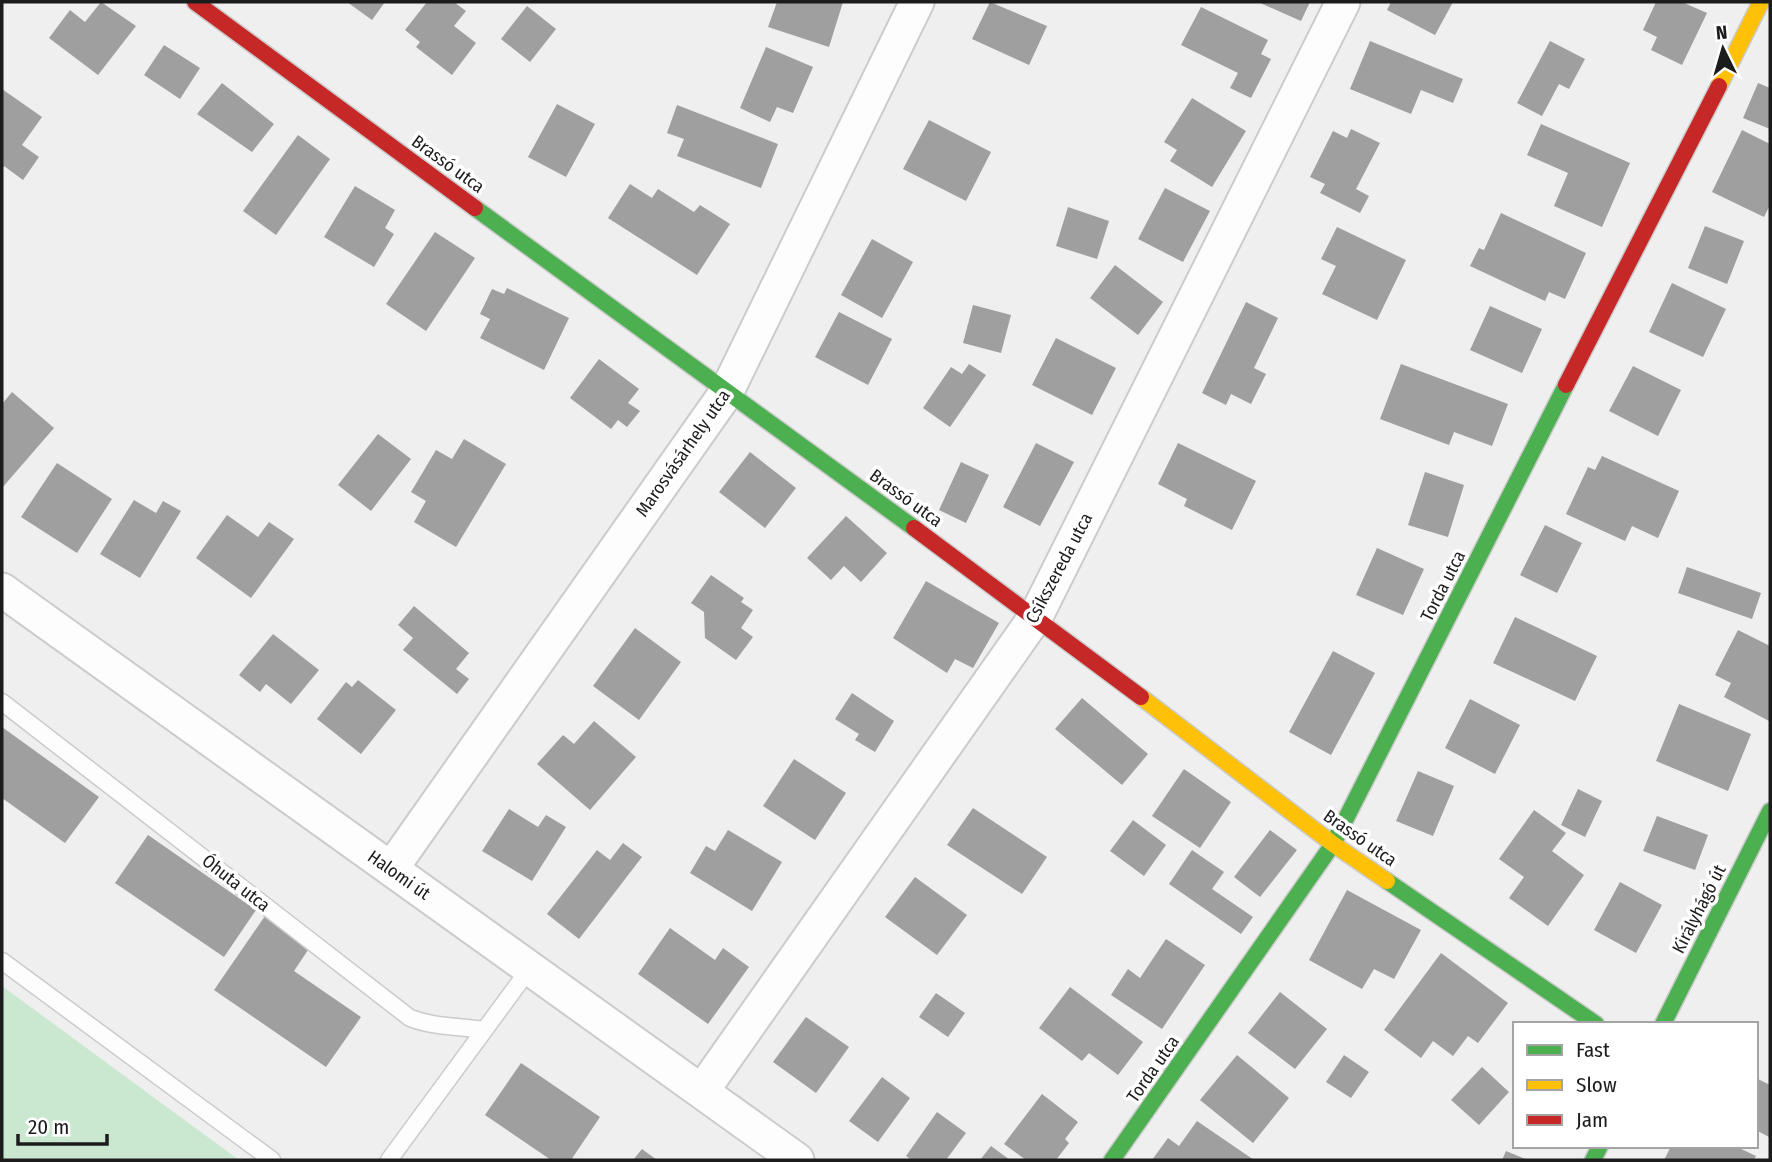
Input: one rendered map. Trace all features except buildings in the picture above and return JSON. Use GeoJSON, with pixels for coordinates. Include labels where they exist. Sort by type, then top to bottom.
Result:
{"type":"FeatureCollection","features":[{"type":"Feature","properties":{"kind":"street","name":"Brassó utca"},"geometry":{"type":"LineString","coordinates":[[195,2],[726,393],[1036,616],[1334,844],[1593,1022]]}},
{"type":"Feature","properties":{"kind":"street","name":"Marosvásárhely utca"},"geometry":{"type":"LineString","coordinates":[[391,869],[726,393],[918,2]]}},
{"type":"Feature","properties":{"kind":"street","name":"Csíkszereda utca"},"geometry":{"type":"LineString","coordinates":[[702,1091],[1036,616],[1343,2]]}},
{"type":"Feature","properties":{"kind":"street","name":"Torda utca"},"geometry":{"type":"LineString","coordinates":[[1112,1160],[1334,844],[1761,2]]}},
{"type":"Feature","properties":{"kind":"street","name":"Halomi út"},"geometry":{"type":"LineString","coordinates":[[2,590],[797,1160]]}},
{"type":"Feature","properties":{"kind":"street","name":"Királyhágó út"},"geometry":{"type":"LineString","coordinates":[[1664,1022],[1770,811]]}},
{"type":"Feature","properties":{"kind":"lane","name":"Óhuta utca"},"geometry":{"type":"LineString","coordinates":[[2,702],[410,1018],[430,1026],[452,1025],[484,1030]]}},
{"type":"Feature","properties":{"kind":"lane"},"geometry":{"type":"LineString","coordinates":[[2,961],[272,1160]]}},
{"type":"Feature","properties":{"kind":"lane"},"geometry":{"type":"LineString","coordinates":[[389,1160],[530,968]]}},
{"type":"Feature","properties":{"kind":"green space"},"geometry":{"type":"Polygon","coordinates":[[[2,986],[239,1160],[2,1160],[2,986]]]}},
{"type":"Feature","properties":{"kind":"traffic: fast"},"geometry":{"type":"LineString","coordinates":[[475,208],[914,528]]}},
{"type":"Feature","properties":{"kind":"traffic: fast"},"geometry":{"type":"LineString","coordinates":[[1112,1160],[1333,844],[1566,385]]}},
{"type":"Feature","properties":{"kind":"traffic: fast"},"geometry":{"type":"LineString","coordinates":[[1664,1022],[1770,811]]}},
{"type":"Feature","properties":{"kind":"traffic: fast"},"geometry":{"type":"LineString","coordinates":[[1387,881],[1593,1022]]}},
{"type":"Feature","properties":{"kind":"traffic: fast"},"geometry":{"type":"LineString","coordinates":[[1593,1160],[1599,1148]]}},
{"type":"Feature","properties":{"kind":"traffic: slow"},"geometry":{"type":"LineString","coordinates":[[1719,86],[1761,2]]}},
{"type":"Feature","properties":{"kind":"traffic: slow"},"geometry":{"type":"LineString","coordinates":[[1141,697],[1333,844],[1387,881]]}},
{"type":"Feature","properties":{"kind":"traffic: jam"},"geometry":{"type":"LineString","coordinates":[[195,2],[475,208]]}},
{"type":"Feature","properties":{"kind":"traffic: jam"},"geometry":{"type":"LineString","coordinates":[[1566,385],[1719,86]]}},
{"type":"Feature","properties":{"kind":"traffic: jam"},"geometry":{"type":"LineString","coordinates":[[914,528],[1141,697]]}}]}
